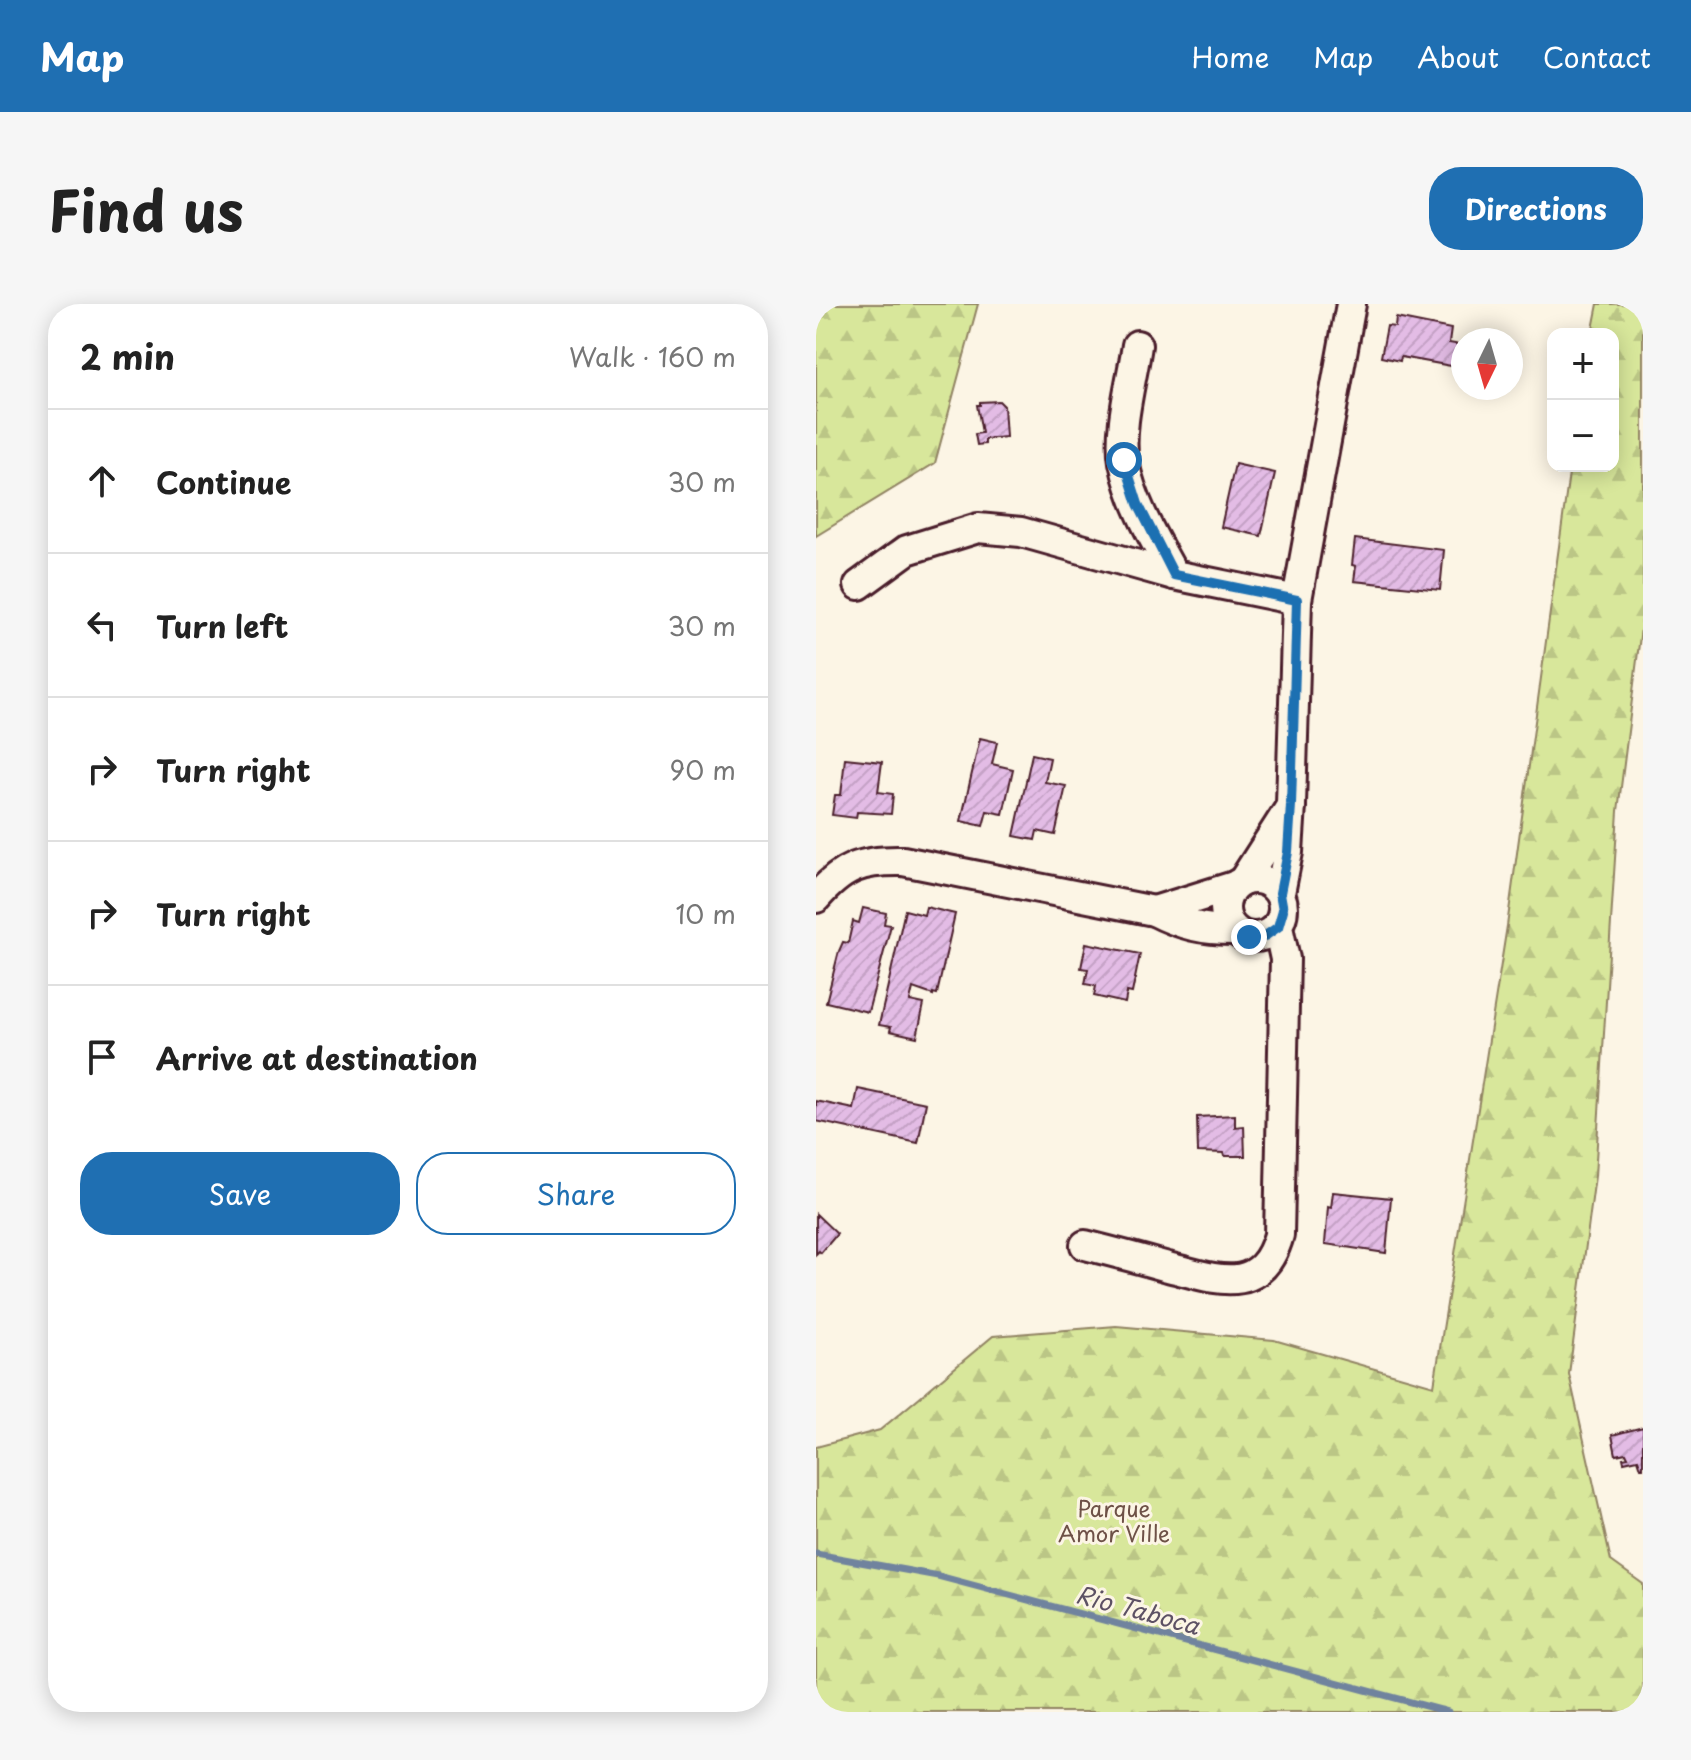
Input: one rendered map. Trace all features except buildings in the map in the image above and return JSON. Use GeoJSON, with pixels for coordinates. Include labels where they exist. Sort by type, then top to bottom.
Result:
{"type":"FeatureCollection","features":[{"type":"Feature","properties":{"kind":"street"},"geometry":{"type":"LineString","coordinates":[[1085,1245],[1223,1281],[1251,1274],[1268,1262],[1279,1235],[1285,959],[1278,927],[1283,910],[1280,893],[1288,852],[1291,805],[1297,600],[1351,304]]}},
{"type":"Feature","properties":{"kind":"street"},"geometry":{"type":"LineString","coordinates":[[1137,345],[1124,433],[1124,460],[1138,504],[1174,575]]}},
{"type":"Feature","properties":{"kind":"street"},"geometry":{"type":"LineString","coordinates":[[859,585],[907,550],[978,528],[1021,532],[1174,575],[1297,600]]}},
{"type":"Feature","properties":{"kind":"street"},"geometry":{"type":"LineString","coordinates":[[1284,976],[1227,920],[1225,908],[1227,896],[1239,884],[1291,805]]}},
{"type":"Feature","properties":{"kind":"street"},"geometry":{"type":"LineString","coordinates":[[816,898],[835,876],[858,866],[881,861],[903,861],[1154,911],[1178,924],[1197,928],[1265,936],[1278,927]]}},
{"type":"Feature","properties":{"kind":"street"},"geometry":{"type":"LineString","coordinates":[[1154,911],[1257,879],[1270,883],[1280,893]]}},
{"type":"Feature","properties":{"kind":"green space"},"geometry":{"type":"Polygon","coordinates":[[[816,304],[978,304],[935,463],[816,536],[816,304]]]}},
{"type":"Feature","properties":{"kind":"green space","name":"Parque Amor Ville"},"geometry":{"type":"Polygon","coordinates":[[[1598,304],[1643,304],[1643,612],[1618,811],[1595,1176],[1569,1374],[1611,1561],[1643,1584],[1643,1712],[816,1712],[816,1447],[880,1430],[993,1336],[1116,1326],[1274,1340],[1434,1386],[1507,926],[1569,472],[1619,472],[1619,328],[1593,328],[1598,304]]]}},
{"type":"Feature","properties":{"kind":"waterway","name":"Rio Taboca"},"geometry":{"type":"LineString","coordinates":[[816,1554],[938,1576],[1448,1712]]}},
{"type":"Feature","properties":{"kind":"route"},"geometry":{"type":"LineString","coordinates":[[1124,460],[1147,526],[1174,575],[1297,600],[1291,805],[1288,852],[1280,893],[1283,910],[1278,927],[1265,936],[1249,937]]}}]}
